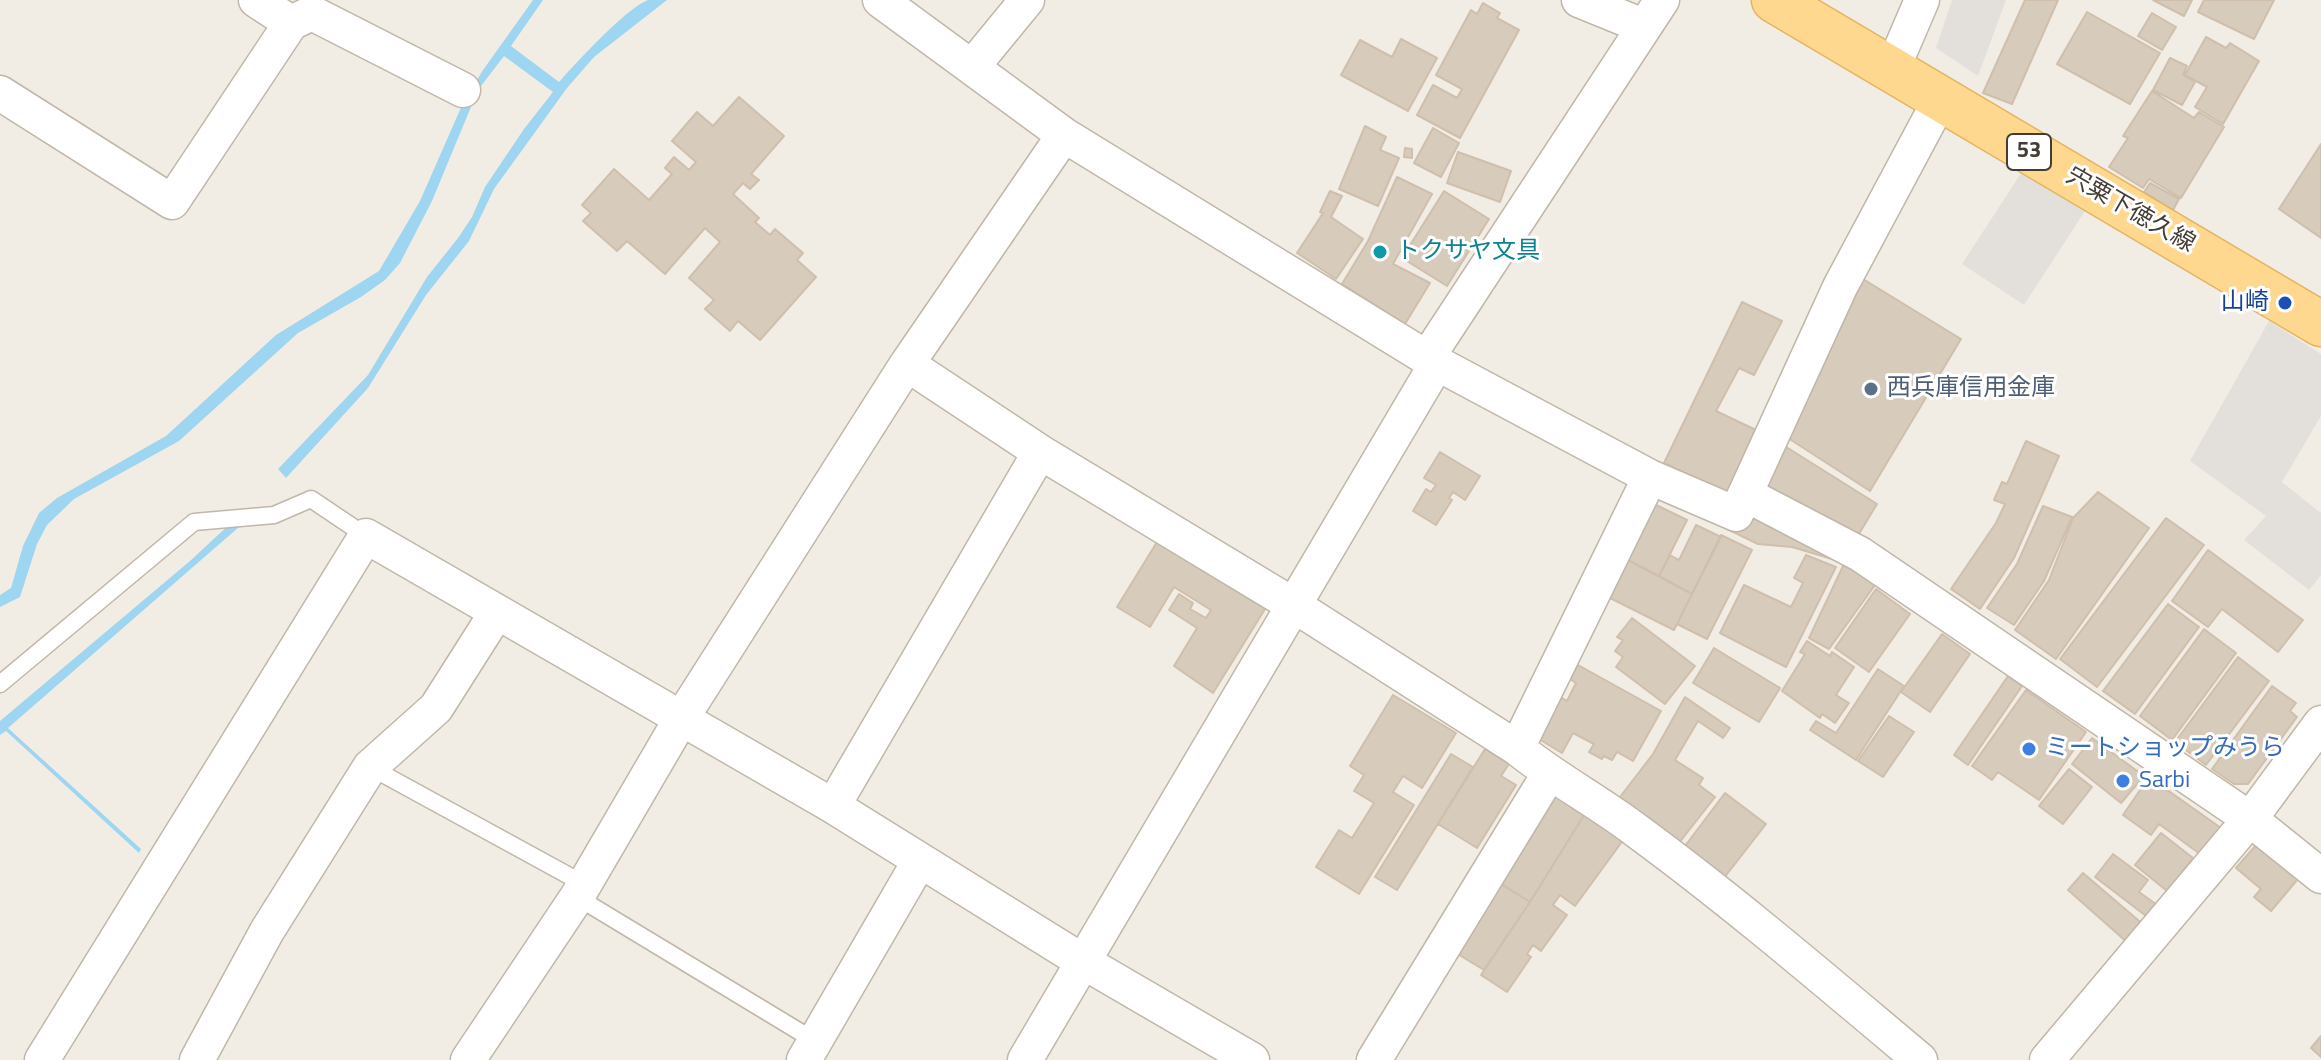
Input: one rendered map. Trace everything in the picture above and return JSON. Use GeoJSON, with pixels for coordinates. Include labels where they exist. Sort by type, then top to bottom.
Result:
{"type":"FeatureCollection","features":[{"type":"Feature","properties":{"kind":"main road","name":"宍粟下徳久線"},"geometry":{"type":"LineString","coordinates":[[1774,0],[2321,324]]}},
{"type":"Feature","properties":{"kind":"street"},"geometry":{"type":"LineString","coordinates":[[256,0],[307,12],[463,90]]}},
{"type":"Feature","properties":{"kind":"street"},"geometry":{"type":"LineString","coordinates":[[880,0],[1064,135],[1432,360],[1650,477],[1736,514],[1840,287],[1940,100]]}},
{"type":"Feature","properties":{"kind":"street"},"geometry":{"type":"LineString","coordinates":[[972,67],[1027,0]]}},
{"type":"Feature","properties":{"kind":"street"},"geometry":{"type":"LineString","coordinates":[[1025,1060],[1295,606],[1432,360],[1652,13],[1579,0]]}},
{"type":"Feature","properties":{"kind":"street"},"geometry":{"type":"LineString","coordinates":[[1892,70],[1922,0]]}},
{"type":"Feature","properties":{"kind":"street"},"geometry":{"type":"LineString","coordinates":[[0,93],[172,202],[307,12]]}},
{"type":"Feature","properties":{"kind":"street"},"geometry":{"type":"LineString","coordinates":[[468,1060],[580,890],[681,719],[907,364],[1064,135]]}},
{"type":"Feature","properties":{"kind":"street"},"geometry":{"type":"LineString","coordinates":[[907,364],[1040,452],[1295,606],[1517,748],[1549,774],[1634,828],[1722,896],[1920,1060]]}},
{"type":"Feature","properties":{"kind":"street"},"geometry":{"type":"LineString","coordinates":[[833,806],[1040,452]]}},
{"type":"Feature","properties":{"kind":"street"},"geometry":{"type":"LineString","coordinates":[[1517,748],[1650,477]]}},
{"type":"Feature","properties":{"kind":"street"},"geometry":{"type":"LineString","coordinates":[[1747,495],[1860,554],[2250,819],[2321,876]]}},
{"type":"Feature","properties":{"kind":"street"},"geometry":{"type":"LineString","coordinates":[[42,1060],[366,536],[833,806],[1082,961],[1252,1060]]}},
{"type":"Feature","properties":{"kind":"street"},"geometry":{"type":"LineString","coordinates":[[197,1060],[267,931],[370,767],[436,708],[497,612]]}},
{"type":"Feature","properties":{"kind":"street"},"geometry":{"type":"LineString","coordinates":[[2047,1060],[2250,819],[2321,723]]}},
{"type":"Feature","properties":{"kind":"street"},"geometry":{"type":"LineString","coordinates":[[1374,1060],[1549,774]]}},
{"type":"Feature","properties":{"kind":"street"},"geometry":{"type":"LineString","coordinates":[[810,1050],[919,862]]}},
{"type":"Feature","properties":{"kind":"lane"},"geometry":{"type":"LineString","coordinates":[[0,684],[194,522],[274,515],[311,499],[366,536]]}},
{"type":"Feature","properties":{"kind":"lane"},"geometry":{"type":"LineString","coordinates":[[370,767],[580,890],[810,1050]]}},
{"type":"Feature","properties":{"kind":"shaded area"},"geometry":{"type":"Polygon","coordinates":[[[1952,0],[2006,0],[1978,76],[1936,48],[1952,0]]]}},
{"type":"Feature","properties":{"kind":"shaded area"},"geometry":{"type":"Polygon","coordinates":[[[2023,170],[2085,211],[2024,305],[1962,264],[2023,170]]]}},
{"type":"Feature","properties":{"kind":"shaded area"},"geometry":{"type":"Polygon","coordinates":[[[2269,321],[2321,354],[2321,416],[2282,482],[2321,513],[2321,575],[2309,590],[2244,540],[2266,516],[2190,461],[2269,321]]]}},
{"type":"Feature","properties":{"kind":"water"},"geometry":{"type":"Polygon","coordinates":[[[533,0],[543,0],[511,46],[559,82],[638,5],[648,0],[667,0],[594,57],[567,88],[494,189],[469,241],[426,295],[368,388],[286,478],[278,469],[368,375],[427,277],[472,217],[485,187],[553,92],[504,56],[478,90],[432,201],[400,263],[385,280],[298,333],[179,441],[74,499],[47,525],[37,544],[20,597],[0,607],[0,595],[11,588],[23,546],[39,513],[57,498],[166,436],[276,335],[379,271],[420,201],[463,103],[533,0]]]}},
{"type":"Feature","properties":{"kind":"water"},"geometry":{"type":"Polygon","coordinates":[[[232,522],[239,527],[8,728],[141,849],[139,853],[6,731],[0,735],[0,721],[232,522]]]}},
{"type":"Feature","properties":{"kind":"building"},"geometry":{"type":"Polygon","coordinates":[[[2025,0],[2058,0],[2012,104],[1983,93],[2025,0]]]}},
{"type":"Feature","properties":{"kind":"building"},"geometry":{"type":"Polygon","coordinates":[[[2153,0],[2192,0],[2184,16],[2153,0]]]}},
{"type":"Feature","properties":{"kind":"building"},"geometry":{"type":"Polygon","coordinates":[[[2204,0],[2274,0],[2254,39],[2198,12],[2204,0]]]}},
{"type":"Feature","properties":{"kind":"building"},"geometry":{"type":"Polygon","coordinates":[[[1483,3],[1500,13],[1497,18],[1519,30],[1460,138],[1417,115],[1433,85],[1457,98],[1462,89],[1436,75],[1471,10],[1477,14],[1483,3]]]}},
{"type":"Feature","properties":{"kind":"building"},"geometry":{"type":"Polygon","coordinates":[[[2087,12],[2160,53],[2130,104],[2057,64],[2087,12]]]}},
{"type":"Feature","properties":{"kind":"building"},"geometry":{"type":"Polygon","coordinates":[[[2152,13],[2176,27],[2162,50],[2138,36],[2152,13]]]}},
{"type":"Feature","properties":{"kind":"building"},"geometry":{"type":"Polygon","coordinates":[[[2206,37],[2226,48],[2230,43],[2259,61],[2223,124],[2195,107],[2207,87],[2185,75],[2206,37]]]}},
{"type":"Feature","properties":{"kind":"building"},"geometry":{"type":"Polygon","coordinates":[[[1401,39],[1437,58],[1408,111],[1341,75],[1360,40],[1392,57],[1401,39]]]}},
{"type":"Feature","properties":{"kind":"building"},"geometry":{"type":"Polygon","coordinates":[[[2170,58],[2187,66],[2183,75],[2195,82],[2182,105],[2153,90],[2170,58]]]}},
{"type":"Feature","properties":{"kind":"building"},"geometry":{"type":"Polygon","coordinates":[[[2152,91],[2194,118],[2199,112],[2224,127],[2181,198],[2149,179],[2143,188],[2109,167],[2128,138],[2123,136],[2152,91]]]}},
{"type":"Feature","properties":{"kind":"building"},"geometry":{"type":"Polygon","coordinates":[[[739,97],[784,136],[751,174],[759,180],[750,189],[743,183],[733,194],[759,218],[755,222],[770,235],[775,229],[803,253],[797,260],[816,277],[760,340],[738,321],[730,331],[705,309],[714,300],[689,278],[720,242],[705,228],[665,274],[627,241],[617,251],[583,221],[591,213],[582,205],[614,169],[649,200],[672,174],[665,168],[674,157],[689,170],[696,162],[672,141],[697,112],[713,126],[739,97]]]}},
{"type":"Feature","properties":{"kind":"building"},"geometry":{"type":"Polygon","coordinates":[[[1365,126],[1386,137],[1380,150],[1399,158],[1378,206],[1339,189],[1365,126]]]}},
{"type":"Feature","properties":{"kind":"building"},"geometry":{"type":"Polygon","coordinates":[[[1433,128],[1459,143],[1441,177],[1414,163],[1433,128]]]}},
{"type":"Feature","properties":{"kind":"building"},"geometry":{"type":"Polygon","coordinates":[[[2321,144],[2321,238],[2279,209],[2321,144]]]}},
{"type":"Feature","properties":{"kind":"building"},"geometry":{"type":"Polygon","coordinates":[[[1405,148],[1412,149],[1412,158],[1404,157],[1405,148]]]}},
{"type":"Feature","properties":{"kind":"building"},"geometry":{"type":"Polygon","coordinates":[[[1458,152],[1511,171],[1500,202],[1447,183],[1458,152]]]}},
{"type":"Feature","properties":{"kind":"building","name":"トクサヤ文具"},"geometry":{"type":"Polygon","coordinates":[[[1397,177],[1432,194],[1393,264],[1430,283],[1405,324],[1342,284],[1368,241],[1397,177]]]}},
{"type":"Feature","properties":{"kind":"building"},"geometry":{"type":"Polygon","coordinates":[[[2150,183],[2179,199],[2173,210],[2144,192],[2150,183]]]}},
{"type":"Feature","properties":{"kind":"building"},"geometry":{"type":"Polygon","coordinates":[[[1330,191],[1342,196],[1331,217],[1363,239],[1336,279],[1297,253],[1323,213],[1320,212],[1330,191]]]}},
{"type":"Feature","properties":{"kind":"building"},"geometry":{"type":"Polygon","coordinates":[[[1444,191],[1489,219],[1447,286],[1402,258],[1444,191]]]}},
{"type":"Feature","properties":{"kind":"building","name":"西兵庫信用金庫"},"geometry":{"type":"Polygon","coordinates":[[[1863,279],[1961,339],[1870,491],[1788,438],[1863,279]]]}},
{"type":"Feature","properties":{"kind":"building"},"geometry":{"type":"Polygon","coordinates":[[[1742,302],[1782,321],[1754,375],[1739,368],[1716,411],[1756,430],[1753,434],[1758,437],[1730,496],[1664,463],[1742,302]]]}},
{"type":"Feature","properties":{"kind":"building"},"geometry":{"type":"Polygon","coordinates":[[[2026,441],[2059,456],[2014,558],[1980,609],[1951,589],[1996,523],[2005,504],[1994,500],[2002,482],[2007,484],[2026,441]]]}},
{"type":"Feature","properties":{"kind":"building"},"geometry":{"type":"Polygon","coordinates":[[[1783,445],[1877,504],[1842,562],[1792,547],[1758,544],[1725,528],[1758,471],[1783,445]]]}},
{"type":"Feature","properties":{"kind":"building"},"geometry":{"type":"Polygon","coordinates":[[[1440,452],[1480,476],[1465,500],[1453,492],[1449,498],[1452,500],[1436,525],[1413,511],[1426,489],[1431,492],[1436,485],[1424,478],[1440,452]]]}},
{"type":"Feature","properties":{"kind":"building"},"geometry":{"type":"Polygon","coordinates":[[[2098,492],[2149,528],[2056,659],[2015,630],[2049,580],[2073,518],[2098,492]]]}},
{"type":"Feature","properties":{"kind":"building"},"geometry":{"type":"Polygon","coordinates":[[[1650,502],[1687,520],[1659,576],[1622,557],[1650,502]]]}},
{"type":"Feature","properties":{"kind":"building"},"geometry":{"type":"Polygon","coordinates":[[[2043,506],[2072,517],[2044,581],[2014,625],[1987,608],[2017,564],[2043,506]]]}},
{"type":"Feature","properties":{"kind":"building"},"geometry":{"type":"Polygon","coordinates":[[[2166,518],[2204,545],[2097,687],[2060,659],[2166,518]]]}},
{"type":"Feature","properties":{"kind":"building"},"geometry":{"type":"Polygon","coordinates":[[[1696,525],[1721,537],[1692,594],[1659,576],[1670,555],[1679,560],[1696,525]]]}},
{"type":"Feature","properties":{"kind":"building"},"geometry":{"type":"Polygon","coordinates":[[[1721,535],[1752,550],[1707,639],[1677,624],[1721,535]]]}},
{"type":"Feature","properties":{"kind":"building"},"geometry":{"type":"Polygon","coordinates":[[[1157,542],[1265,609],[1213,693],[1174,666],[1197,628],[1169,610],[1179,594],[1193,603],[1190,609],[1206,618],[1211,610],[1174,587],[1150,627],[1117,607],[1157,542]]]}},
{"type":"Feature","properties":{"kind":"building"},"geometry":{"type":"Polygon","coordinates":[[[2208,550],[2303,620],[2278,652],[2222,609],[2208,627],[2172,601],[2208,550]]]}},
{"type":"Feature","properties":{"kind":"building"},"geometry":{"type":"Polygon","coordinates":[[[1806,555],[1836,567],[1786,667],[1720,633],[1744,585],[1791,607],[1803,583],[1794,578],[1806,555]]]}},
{"type":"Feature","properties":{"kind":"building"},"geometry":{"type":"Polygon","coordinates":[[[1622,557],[1692,594],[1674,630],[1604,595],[1622,557]]]}},
{"type":"Feature","properties":{"kind":"building"},"geometry":{"type":"Polygon","coordinates":[[[1844,564],[1875,585],[1829,649],[1809,638],[1844,564]]]}},
{"type":"Feature","properties":{"kind":"building"},"geometry":{"type":"Polygon","coordinates":[[[1876,589],[1910,614],[1869,672],[1835,648],[1876,589]]]}},
{"type":"Feature","properties":{"kind":"building"},"geometry":{"type":"Polygon","coordinates":[[[2168,604],[2199,627],[2135,714],[2103,691],[2168,604]]]}},
{"type":"Feature","properties":{"kind":"building"},"geometry":{"type":"Polygon","coordinates":[[[1632,618],[1695,666],[1665,704],[1616,667],[1623,657],[1615,651],[1623,640],[1617,637],[1632,618]]]}},
{"type":"Feature","properties":{"kind":"building"},"geometry":{"type":"Polygon","coordinates":[[[2204,629],[2236,653],[2172,740],[2140,716],[2204,629]]]}},
{"type":"Feature","properties":{"kind":"building"},"geometry":{"type":"Polygon","coordinates":[[[1942,634],[1970,654],[1930,712],[1901,692],[1942,634]]]}},
{"type":"Feature","properties":{"kind":"building"},"geometry":{"type":"Polygon","coordinates":[[[1807,641],[1830,656],[1832,652],[1854,667],[1836,695],[1849,703],[1835,723],[1822,714],[1820,718],[1782,691],[1805,654],[1800,652],[1807,641]]]}},
{"type":"Feature","properties":{"kind":"building"},"geometry":{"type":"Polygon","coordinates":[[[1714,648],[1780,688],[1759,722],[1693,683],[1714,648]]]}},
{"type":"Feature","properties":{"kind":"building"},"geometry":{"type":"Polygon","coordinates":[[[2238,657],[2269,681],[2206,765],[2175,742],[2238,657]]]}},
{"type":"Feature","properties":{"kind":"building"},"geometry":{"type":"Polygon","coordinates":[[[1578,665],[1661,711],[1633,761],[1617,752],[1612,760],[1604,756],[1602,759],[1589,752],[1594,744],[1573,733],[1562,753],[1534,736],[1557,695],[1567,701],[1576,683],[1570,679],[1578,665]]]}},
{"type":"Feature","properties":{"kind":"building"},"geometry":{"type":"Polygon","coordinates":[[[1878,669],[1904,686],[1856,760],[1810,730],[1816,721],[1836,733],[1878,669]]]}},
{"type":"Feature","properties":{"kind":"building"},"geometry":{"type":"Polygon","coordinates":[[[2008,676],[2022,686],[1968,765],[1954,755],[2008,676]]]}},
{"type":"Feature","properties":{"kind":"building"},"geometry":{"type":"Polygon","coordinates":[[[2272,686],[2296,703],[2290,711],[2297,717],[2248,784],[2234,784],[2212,769],[2272,686]]]}},
{"type":"Feature","properties":{"kind":"building","name":"ミートショップみうら"},"geometry":{"type":"Polygon","coordinates":[[[2026,690],[2086,732],[2039,800],[1998,772],[1992,780],[1972,766],[2026,690]]]}},
{"type":"Feature","properties":{"kind":"building"},"geometry":{"type":"Polygon","coordinates":[[[1393,695],[1456,733],[1422,788],[1403,776],[1393,792],[1414,805],[1359,894],[1316,867],[1339,830],[1352,838],[1374,803],[1354,791],[1364,775],[1350,766],[1393,695]]]}},
{"type":"Feature","properties":{"kind":"building"},"geometry":{"type":"Polygon","coordinates":[[[1685,697],[1730,728],[1723,738],[1698,721],[1675,760],[1703,778],[1699,785],[1715,797],[1679,843],[1620,797],[1653,754],[1685,697]]]}},
{"type":"Feature","properties":{"kind":"building"},"geometry":{"type":"Polygon","coordinates":[[[1889,716],[1914,732],[1883,777],[1858,761],[1889,716]]]}},
{"type":"Feature","properties":{"kind":"building"},"geometry":{"type":"Polygon","coordinates":[[[2092,738],[2144,776],[2121,803],[2072,764],[2092,738]]]}},
{"type":"Feature","properties":{"kind":"building"},"geometry":{"type":"Polygon","coordinates":[[[1485,749],[1509,764],[1501,776],[1516,785],[1477,848],[1438,824],[1485,749]]]}},
{"type":"Feature","properties":{"kind":"building"},"geometry":{"type":"Polygon","coordinates":[[[1451,754],[1473,767],[1397,890],[1375,877],[1451,754]]]}},
{"type":"Feature","properties":{"kind":"building"},"geometry":{"type":"Polygon","coordinates":[[[2069,769],[2092,787],[2063,824],[2039,806],[2069,769]]]}},
{"type":"Feature","properties":{"kind":"building"},"geometry":{"type":"Polygon","coordinates":[[[2149,777],[2221,828],[2200,854],[2159,824],[2151,835],[2123,815],[2149,777]]]}},
{"type":"Feature","properties":{"kind":"building"},"geometry":{"type":"Polygon","coordinates":[[[1552,789],[1586,812],[1530,902],[1495,880],[1552,789]]]}},
{"type":"Feature","properties":{"kind":"building"},"geometry":{"type":"Polygon","coordinates":[[[1725,793],[1766,824],[1724,878],[1685,846],[1725,793]]]}},
{"type":"Feature","properties":{"kind":"building"},"geometry":{"type":"Polygon","coordinates":[[[1586,812],[1624,839],[1575,906],[1560,895],[1553,905],[1567,915],[1541,951],[1533,945],[1527,954],[1531,957],[1507,992],[1481,975],[1586,812]]]}},
{"type":"Feature","properties":{"kind":"building"},"geometry":{"type":"Polygon","coordinates":[[[2161,833],[2193,858],[2167,891],[2135,865],[2161,833]]]}},
{"type":"Feature","properties":{"kind":"building"},"geometry":{"type":"Polygon","coordinates":[[[2257,844],[2298,879],[2271,911],[2254,897],[2261,889],[2236,868],[2257,844]]]}},
{"type":"Feature","properties":{"kind":"building"},"geometry":{"type":"Polygon","coordinates":[[[2113,854],[2148,880],[2139,892],[2160,907],[2150,919],[2095,877],[2113,854]]]}},
{"type":"Feature","properties":{"kind":"building"},"geometry":{"type":"Polygon","coordinates":[[[2083,873],[2145,926],[2129,944],[2068,890],[2083,873]]]}},
{"type":"Feature","properties":{"kind":"building"},"geometry":{"type":"Polygon","coordinates":[[[1499,883],[1530,902],[1484,970],[1456,953],[1499,883]]]}},
{"type":"Feature","properties":{"kind":"building"},"geometry":{"type":"Polygon","coordinates":[[[2321,1036],[2321,1057],[2311,1048],[2321,1036]]]}},
{"type":"Feature","properties":{"kind":"place","name":"トクサヤ文具"},"geometry":{"type":"Point","coordinates":[1380,252]}},
{"type":"Feature","properties":{"kind":"place","name":"山崎"},"geometry":{"type":"Point","coordinates":[2285,303]}},
{"type":"Feature","properties":{"kind":"place","name":"西兵庫信用金庫"},"geometry":{"type":"Point","coordinates":[1871,389]}},
{"type":"Feature","properties":{"kind":"place","name":"ミートショップみうら"},"geometry":{"type":"Point","coordinates":[2029,749]}},
{"type":"Feature","properties":{"kind":"place","name":"Sarbi"},"geometry":{"type":"Point","coordinates":[2123,781]}}]}
